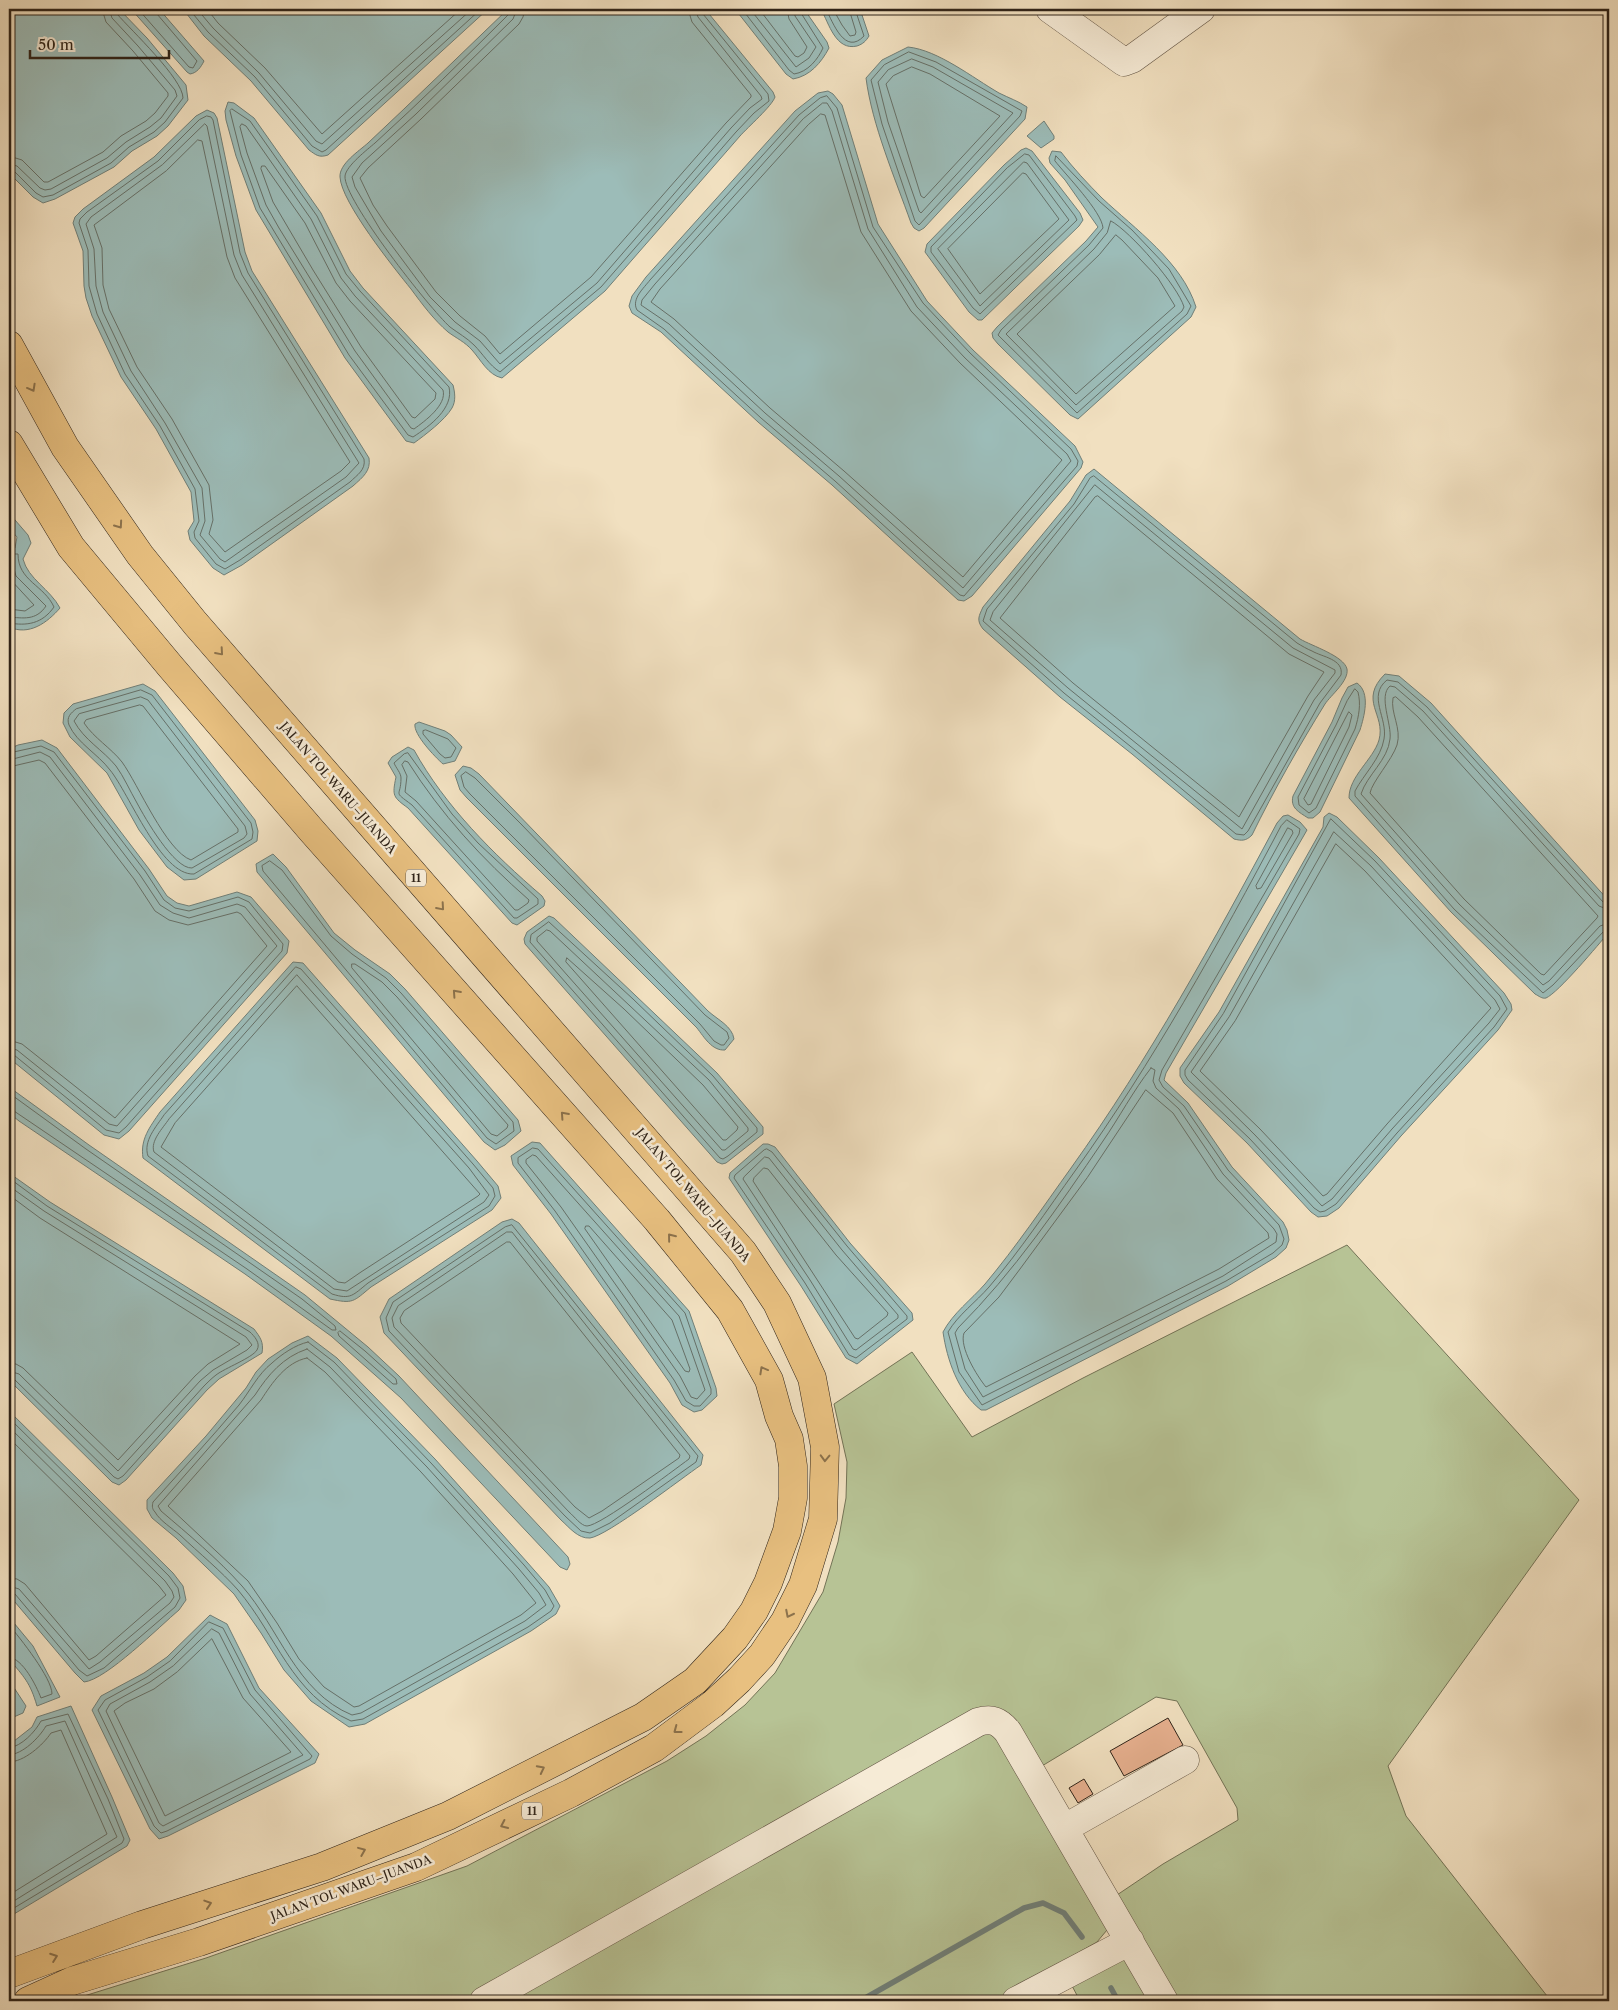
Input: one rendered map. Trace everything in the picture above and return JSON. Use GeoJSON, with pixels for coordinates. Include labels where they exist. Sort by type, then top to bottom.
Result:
{"type":"FeatureCollection","features":[{"type":"Feature","properties":{"kind":"highway","name":"JALAN TOL WARU–JUANDA"},"geometry":{"type":"LineString","coordinates":[[9,345],[65,447],[140,555],[195,623],[743,1252],[781,1311],[812,1378],[826,1447],[823,1519],[803,1585],[785,1621],[756,1661],[739,1680],[713,1704],[654,1748],[571,1793],[416,1867],[199,1942],[72,1981],[28,2001]]}},
{"type":"Feature","properties":{"kind":"highway"},"geometry":{"type":"LineString","coordinates":[[9,444],[71,548],[312,832],[657,1220],[730,1310],[769,1380],[779,1416],[789,1439],[794,1466],[793,1498],[787,1531],[768,1583],[754,1611],[734,1638],[695,1681],[643,1717],[448,1816],[322,1867],[142,1925],[9,1974]]}},
{"type":"Feature","properties":{"kind":"street"},"geometry":{"type":"LineString","coordinates":[[1050,9],[1124,62],[1132,59],[1202,9]]}},
{"type":"Feature","properties":{"kind":"street"},"geometry":{"type":"LineString","coordinates":[[484,2001],[978,1722],[986,1720],[996,1721],[1008,1732],[1164,2001]]}},
{"type":"Feature","properties":{"kind":"street"},"geometry":{"type":"LineString","coordinates":[[1065,1828],[1185,1760]]}},
{"type":"Feature","properties":{"kind":"street"},"geometry":{"type":"LineString","coordinates":[[1016,2001],[1130,1941]]}},
{"type":"Feature","properties":{"kind":"green space"},"geometry":{"type":"Polygon","coordinates":[[[1347,1245],[1579,1500],[1388,1766],[1406,1816],[1551,2001],[1174,2001],[1114,1897],[1163,1864],[1238,1820],[1237,1808],[1177,1701],[1156,1697],[1032,1772],[1111,1907],[1107,1930],[1097,1942],[993,2001],[68,2001],[206,1958],[467,1866],[667,1761],[706,1736],[745,1705],[775,1673],[823,1592],[838,1542],[846,1498],[847,1462],[834,1404],[912,1352],[972,1437],[1083,1378],[1347,1245]]]}},
{"type":"Feature","properties":{"kind":"green space"},"geometry":{"type":"Polygon","coordinates":[[[1128,1956],[1158,2001],[1080,2001],[1070,1982],[1128,1956]]]}},
{"type":"Feature","properties":{"kind":"water"},"geometry":{"type":"Polygon","coordinates":[[[9,9],[119,9],[147,38],[186,85],[188,100],[168,126],[157,136],[132,151],[114,167],[55,199],[43,203],[33,197],[9,173],[9,9]]]}},
{"type":"Feature","properties":{"kind":"water"},"geometry":{"type":"Polygon","coordinates":[[[131,9],[159,9],[204,61],[198,69],[190,74],[187,72],[131,9]]]}},
{"type":"Feature","properties":{"kind":"water"},"geometry":{"type":"Polygon","coordinates":[[[183,9],[488,9],[328,155],[320,156],[309,150],[251,81],[204,36],[183,9]]]}},
{"type":"Feature","properties":{"kind":"water"},"geometry":{"type":"Polygon","coordinates":[[[508,9],[705,9],[773,92],[775,97],[605,291],[502,378],[493,374],[469,347],[448,332],[424,306],[358,218],[349,202],[340,177],[343,167],[350,158],[508,9]]]}},
{"type":"Feature","properties":{"kind":"water"},"geometry":{"type":"Polygon","coordinates":[[[735,9],[804,9],[827,42],[829,48],[810,72],[793,79],[786,74],[735,9]]]}},
{"type":"Feature","properties":{"kind":"water"},"geometry":{"type":"Polygon","coordinates":[[[821,9],[860,9],[869,36],[857,46],[844,44],[838,40],[830,29],[821,9]]]}},
{"type":"Feature","properties":{"kind":"water"},"geometry":{"type":"Polygon","coordinates":[[[908,47],[931,53],[955,65],[999,93],[1027,107],[1025,119],[924,228],[919,231],[911,223],[885,151],[873,114],[866,78],[882,60],[908,47]]]}},
{"type":"Feature","properties":{"kind":"water"},"geometry":{"type":"Polygon","coordinates":[[[828,91],[842,105],[878,224],[927,301],[973,350],[1075,446],[1083,462],[1081,468],[972,596],[964,601],[958,600],[832,485],[758,422],[661,332],[632,313],[629,306],[632,296],[646,277],[795,111],[818,93],[828,91]]]}},
{"type":"Feature","properties":{"kind":"water"},"geometry":{"type":"Polygon","coordinates":[[[228,102],[234,103],[254,118],[321,213],[350,271],[363,288],[453,385],[455,397],[449,413],[414,443],[406,441],[345,358],[256,210],[236,156],[226,120],[225,111],[228,102]]]}},
{"type":"Feature","properties":{"kind":"water"},"geometry":{"type":"Polygon","coordinates":[[[207,110],[214,113],[217,118],[245,252],[252,271],[369,458],[369,467],[366,474],[353,486],[242,565],[224,575],[213,568],[190,540],[188,531],[194,521],[191,492],[156,429],[121,377],[92,316],[84,286],[83,251],[73,223],[75,217],[83,209],[154,157],[196,116],[207,110]]]}},
{"type":"Feature","properties":{"kind":"water"},"geometry":{"type":"Polygon","coordinates":[[[1044,121],[1054,139],[1041,148],[1027,136],[1044,121]]]}},
{"type":"Feature","properties":{"kind":"water"},"geometry":{"type":"Polygon","coordinates":[[[1026,148],[1032,151],[1080,213],[1083,220],[982,320],[978,320],[969,312],[925,252],[927,244],[1004,165],[1026,148]]]}},
{"type":"Feature","properties":{"kind":"water"},"geometry":{"type":"Polygon","coordinates":[[[1052,151],[1061,152],[1097,193],[1143,234],[1169,261],[1180,275],[1196,307],[1191,317],[1078,419],[1070,415],[998,344],[993,338],[992,333],[1098,227],[1065,180],[1050,163],[1049,158],[1052,151]]]}},
{"type":"Feature","properties":{"kind":"water"},"geometry":{"type":"Polygon","coordinates":[[[1094,469],[1300,639],[1334,656],[1345,664],[1347,674],[1345,678],[1325,704],[1287,768],[1252,835],[1246,839],[1234,839],[1060,697],[983,629],[979,623],[979,616],[983,607],[1070,501],[1086,475],[1094,469]]]}},
{"type":"Feature","properties":{"kind":"water"},"geometry":{"type":"Polygon","coordinates":[[[9,513],[28,535],[31,543],[23,559],[29,572],[51,595],[60,608],[43,623],[24,630],[9,627],[9,550],[15,548],[17,537],[9,528],[9,513]]]}},
{"type":"Feature","properties":{"kind":"water"},"geometry":{"type":"Polygon","coordinates":[[[1385,674],[1399,676],[1431,703],[1609,901],[1609,932],[1569,978],[1546,998],[1535,994],[1451,912],[1349,798],[1353,782],[1379,740],[1379,723],[1373,700],[1377,684],[1385,674]]]}},
{"type":"Feature","properties":{"kind":"water"},"geometry":{"type":"Polygon","coordinates":[[[1357,683],[1364,693],[1365,699],[1360,730],[1320,812],[1313,818],[1308,818],[1294,807],[1293,796],[1348,687],[1357,683]]]}},
{"type":"Feature","properties":{"kind":"water"},"geometry":{"type":"Polygon","coordinates":[[[143,684],[155,691],[255,820],[258,831],[257,841],[196,879],[184,880],[167,867],[139,830],[107,773],[70,737],[63,723],[64,713],[73,704],[143,684]]]}},
{"type":"Feature","properties":{"kind":"water"},"geometry":{"type":"Polygon","coordinates":[[[419,722],[451,735],[462,747],[455,761],[443,764],[435,756],[417,733],[415,724],[419,722]]]}},
{"type":"Feature","properties":{"kind":"water"},"geometry":{"type":"Polygon","coordinates":[[[42,740],[57,748],[149,869],[167,896],[177,903],[189,906],[237,892],[251,897],[289,941],[287,953],[129,1131],[119,1139],[104,1135],[9,1058],[9,749],[42,740]]]}},
{"type":"Feature","properties":{"kind":"water"},"geometry":{"type":"Polygon","coordinates":[[[408,747],[414,750],[426,771],[455,810],[488,846],[542,896],[545,901],[544,906],[517,925],[512,923],[408,808],[399,801],[394,792],[396,777],[388,763],[392,757],[408,747]]]}},
{"type":"Feature","properties":{"kind":"water"},"geometry":{"type":"Polygon","coordinates":[[[463,766],[471,768],[479,774],[708,1011],[731,1030],[734,1039],[725,1050],[712,1046],[697,1028],[467,798],[460,790],[455,775],[463,766]]]}},
{"type":"Feature","properties":{"kind":"water"},"geometry":{"type":"Polygon","coordinates":[[[1329,813],[1337,817],[1379,858],[1504,993],[1511,1004],[1512,1010],[1498,1030],[1401,1136],[1339,1208],[1327,1216],[1318,1217],[1311,1212],[1247,1143],[1184,1083],[1180,1076],[1180,1068],[1219,1012],[1323,827],[1324,817],[1329,813]]]}},
{"type":"Feature","properties":{"kind":"water"},"geometry":{"type":"Polygon","coordinates":[[[1288,815],[1300,822],[1307,830],[1166,1073],[1164,1080],[1188,1103],[1232,1167],[1283,1222],[1289,1240],[1286,1248],[1276,1257],[1228,1286],[986,1410],[981,1410],[966,1394],[955,1375],[947,1353],[943,1332],[962,1307],[985,1284],[1008,1256],[1100,1127],[1180,999],[1277,823],[1283,816],[1288,815]]]}},
{"type":"Feature","properties":{"kind":"water"},"geometry":{"type":"Polygon","coordinates":[[[273,854],[286,867],[334,933],[390,974],[405,989],[518,1120],[521,1131],[505,1145],[495,1150],[484,1142],[257,872],[256,864],[273,854]]]}},
{"type":"Feature","properties":{"kind":"water"},"geometry":{"type":"Polygon","coordinates":[[[549,916],[554,918],[717,1073],[763,1127],[763,1134],[726,1163],[717,1162],[525,944],[524,939],[527,932],[549,916]]]}},
{"type":"Feature","properties":{"kind":"water"},"geometry":{"type":"Polygon","coordinates":[[[293,962],[303,963],[477,1161],[498,1186],[501,1198],[492,1210],[371,1287],[356,1299],[348,1301],[330,1299],[143,1158],[144,1139],[160,1112],[293,962]]]}},
{"type":"Feature","properties":{"kind":"water"},"geometry":{"type":"Polygon","coordinates":[[[9,1087],[305,1295],[368,1347],[399,1376],[568,1557],[570,1564],[567,1570],[560,1567],[401,1398],[331,1336],[245,1274],[19,1121],[9,1113],[9,1087]]]}},
{"type":"Feature","properties":{"kind":"water"},"geometry":{"type":"Polygon","coordinates":[[[532,1142],[540,1143],[689,1311],[716,1388],[717,1396],[702,1410],[694,1412],[682,1405],[670,1383],[551,1214],[513,1165],[511,1156],[532,1142]]]}},
{"type":"Feature","properties":{"kind":"water"},"geometry":{"type":"Polygon","coordinates":[[[763,1144],[775,1147],[850,1243],[912,1313],[913,1320],[857,1364],[846,1358],[801,1286],[729,1178],[730,1173],[763,1144]]]}},
{"type":"Feature","properties":{"kind":"water"},"geometry":{"type":"Polygon","coordinates":[[[9,1173],[50,1202],[254,1329],[261,1340],[262,1353],[219,1379],[207,1390],[126,1480],[119,1485],[112,1482],[9,1380],[9,1173]]]}},
{"type":"Feature","properties":{"kind":"water"},"geometry":{"type":"Polygon","coordinates":[[[512,1219],[519,1223],[703,1455],[701,1465],[612,1528],[590,1538],[578,1535],[561,1520],[384,1333],[380,1317],[389,1299],[502,1222],[512,1219]]]}},
{"type":"Feature","properties":{"kind":"water"},"geometry":{"type":"Polygon","coordinates":[[[308,1336],[337,1358],[435,1459],[549,1587],[560,1606],[556,1614],[531,1631],[365,1724],[349,1727],[311,1701],[284,1670],[234,1594],[176,1538],[152,1518],[147,1509],[147,1500],[206,1436],[268,1359],[292,1343],[308,1336]]]}},
{"type":"Feature","properties":{"kind":"water"},"geometry":{"type":"Polygon","coordinates":[[[9,1411],[173,1573],[183,1586],[186,1600],[179,1610],[119,1663],[94,1679],[84,1682],[9,1595],[9,1411]]]}},
{"type":"Feature","properties":{"kind":"water"},"geometry":{"type":"Polygon","coordinates":[[[210,1615],[227,1624],[259,1688],[319,1754],[315,1763],[159,1839],[150,1829],[92,1710],[101,1696],[144,1673],[167,1657],[210,1615]]]}},
{"type":"Feature","properties":{"kind":"water"},"geometry":{"type":"Polygon","coordinates":[[[9,1617],[33,1646],[60,1697],[37,1706],[26,1680],[9,1659],[9,1617]]]}},
{"type":"Feature","properties":{"kind":"water"},"geometry":{"type":"Polygon","coordinates":[[[9,1680],[26,1706],[23,1713],[9,1719],[9,1680]]]}},
{"type":"Feature","properties":{"kind":"water"},"geometry":{"type":"Polygon","coordinates":[[[71,1706],[130,1840],[127,1846],[9,1917],[9,1745],[32,1727],[37,1717],[71,1706]]]}},
{"type":"Feature","properties":{"kind":"building"},"geometry":{"type":"Polygon","coordinates":[[[1168,1718],[1183,1745],[1124,1776],[1110,1751],[1168,1718]]]}},
{"type":"Feature","properties":{"kind":"building"},"geometry":{"type":"Polygon","coordinates":[[[1084,1779],[1093,1794],[1078,1803],[1069,1788],[1084,1779]]]}},
{"type":"Feature","properties":{"kind":"waterway"},"geometry":{"type":"LineString","coordinates":[[860,2001],[1024,1908],[1043,1903],[1064,1913],[1082,1937]]}},
{"type":"Feature","properties":{"kind":"waterway"},"geometry":{"type":"LineString","coordinates":[[1111,1988],[1118,2001]]}}]}
